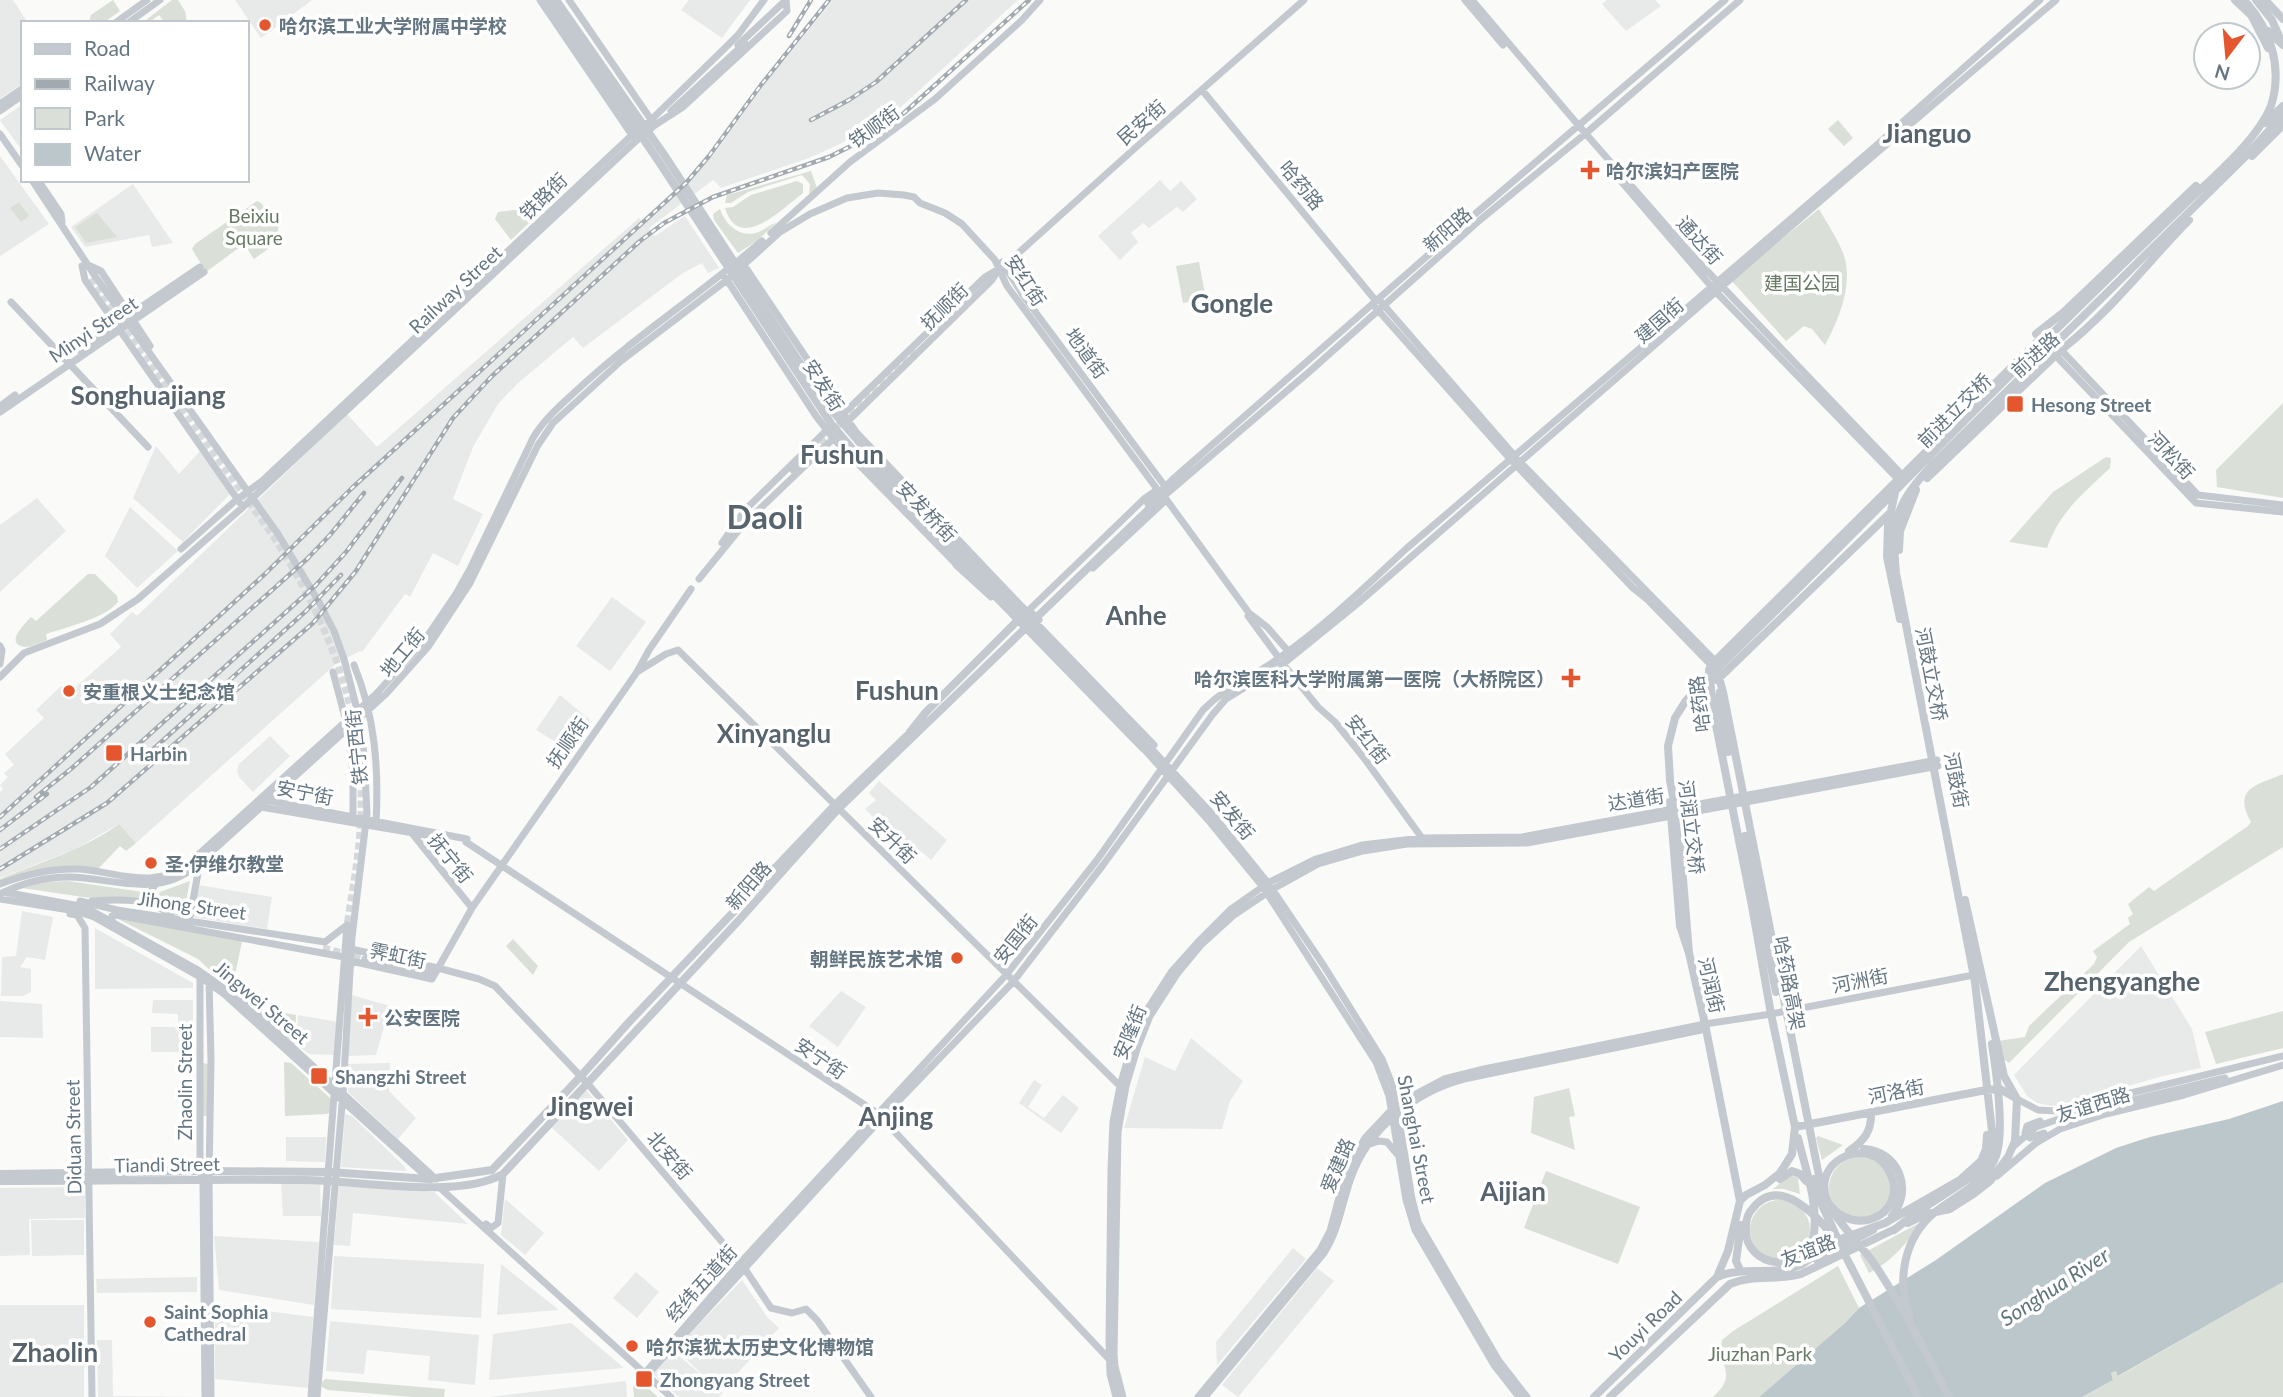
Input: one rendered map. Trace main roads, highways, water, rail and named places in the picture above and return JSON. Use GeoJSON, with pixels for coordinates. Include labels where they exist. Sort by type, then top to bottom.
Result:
{"type":"FeatureCollection","features":[{"type":"Feature","properties":{"kind":"highway","name":"安发街"},"geometry":{"type":"LineString","coordinates":[[548,0],[825,409],[851,435],[883,475],[1145,746]]}},
{"type":"Feature","properties":{"kind":"highway","name":"安发街"},"geometry":{"type":"LineString","coordinates":[[556,0],[657,145],[825,409],[829,428],[883,475]]}},
{"type":"Feature","properties":{"kind":"highway"},"geometry":{"type":"LineString","coordinates":[[2235,0],[2283,45]]}},
{"type":"Feature","properties":{"kind":"highway","name":"前进立交桥"},"geometry":{"type":"LineString","coordinates":[[1669,738],[1675,718],[1691,694],[2069,316],[2213,178],[2254,134],[2270,109],[2277,74],[2272,44],[2261,21],[2244,0]]}},
{"type":"Feature","properties":{"kind":"highway"},"geometry":{"type":"LineString","coordinates":[[2256,0],[2272,20],[2283,45]]}},
{"type":"Feature","properties":{"kind":"highway"},"geometry":{"type":"LineString","coordinates":[[2265,0],[2283,19]]}},
{"type":"Feature","properties":{"kind":"highway"},"geometry":{"type":"LineString","coordinates":[[2237,145],[2263,114],[2272,91],[2272,63],[2266,41],[2250,13]]}},
{"type":"Feature","properties":{"kind":"highway"},"geometry":{"type":"LineString","coordinates":[[2278,124],[2283,99]]}},
{"type":"Feature","properties":{"kind":"highway","name":"前进路"},"geometry":{"type":"LineString","coordinates":[[1682,698],[2039,332],[2143,237],[2237,145],[2283,106]]}},
{"type":"Feature","properties":{"kind":"highway"},"geometry":{"type":"LineString","coordinates":[[2278,124],[2283,115]]}},
{"type":"Feature","properties":{"kind":"highway","name":"前进立交桥"},"geometry":{"type":"LineString","coordinates":[[1905,496],[1932,465],[2278,124]]}},
{"type":"Feature","properties":{"kind":"highway","name":"前进路"},"geometry":{"type":"LineString","coordinates":[[1710,687],[1867,534],[2058,353],[2083,333],[2278,124]]}},
{"type":"Feature","properties":{"kind":"highway"},"geometry":{"type":"LineString","coordinates":[[2058,353],[2165,243],[2183,219]]}},
{"type":"Feature","properties":{"kind":"highway","name":"前进路"},"geometry":{"type":"LineString","coordinates":[[1916,460],[2031,346],[2069,316]]}},
{"type":"Feature","properties":{"kind":"highway"},"geometry":{"type":"LineString","coordinates":[[825,409],[845,417],[851,435]]}},
{"type":"Feature","properties":{"kind":"highway"},"geometry":{"type":"LineString","coordinates":[[883,475],[919,500]]}},
{"type":"Feature","properties":{"kind":"highway"},"geometry":{"type":"LineString","coordinates":[[883,475],[906,512]]}},
{"type":"Feature","properties":{"kind":"highway","name":"河鼓街"},"geometry":{"type":"LineString","coordinates":[[1900,477],[1887,542],[1890,578],[1933,764]]}},
{"type":"Feature","properties":{"kind":"highway","name":"河鼓街"},"geometry":{"type":"LineString","coordinates":[[1916,490],[1900,531],[1900,567],[1933,764],[1975,977],[2004,1076],[2017,1099]]}},
{"type":"Feature","properties":{"kind":"highway","name":"河鼓立交桥"},"geometry":{"type":"LineString","coordinates":[[1905,496],[1893,540],[1896,573],[1975,977]]}},
{"type":"Feature","properties":{"kind":"highway","name":"新阳路"},"geometry":{"type":"LineString","coordinates":[[584,1080],[604,1050],[836,807],[1149,506]]}},
{"type":"Feature","properties":{"kind":"highway"},"geometry":{"type":"LineString","coordinates":[[1867,534],[1877,534],[1887,542]]}},
{"type":"Feature","properties":{"kind":"highway"},"geometry":{"type":"LineString","coordinates":[[1027,612],[1035,617],[1036,623],[1034,628],[1026,632],[1018,628],[1016,622],[1019,615],[1027,612]]}},
{"type":"Feature","properties":{"kind":"highway","name":"新阳路"},"geometry":{"type":"LineString","coordinates":[[912,734],[926,712],[1016,622]]}},
{"type":"Feature","properties":{"kind":"highway","name":"新阳路"},"geometry":{"type":"LineString","coordinates":[[912,734],[939,719],[1026,632]]}},
{"type":"Feature","properties":{"kind":"highway","name":"哈药路高架"},"geometry":{"type":"LineString","coordinates":[[1742,645],[1724,675],[1720,713],[1817,1194],[1845,1255]]}},
{"type":"Feature","properties":{"kind":"highway","name":"哈药路"},"geometry":{"type":"LineString","coordinates":[[1712,665],[1719,677],[1810,1124],[1820,1186]]}},
{"type":"Feature","properties":{"kind":"highway","name":"哈药路"},"geometry":{"type":"LineString","coordinates":[[1712,665],[1710,687],[1771,1014],[1795,1127],[1792,1154],[1780,1173],[1765,1185],[1741,1196]]}},
{"type":"Feature","properties":{"kind":"highway","name":"河润街"},"geometry":{"type":"LineString","coordinates":[[1682,698],[1672,713],[1662,742],[1680,926],[1689,953],[1741,1196],[1728,1251],[1717,1277]]}},
{"type":"Feature","properties":{"kind":"highway","name":"河润立交桥"},"geometry":{"type":"LineString","coordinates":[[1669,738],[1668,758],[1679,829],[1689,953]]}},
{"type":"Feature","properties":{"kind":"highway","name":"新阳路"},"geometry":{"type":"LineString","coordinates":[[584,1080],[611,1058],[836,807]]}},
{"type":"Feature","properties":{"kind":"highway"},"geometry":{"type":"LineString","coordinates":[[1919,1338],[1903,1295],[1903,1270],[1907,1256],[1920,1229],[1932,1214],[1984,1176],[1995,1160],[2000,1141],[1992,1045],[1975,977]]}},
{"type":"Feature","properties":{"kind":"highway"},"geometry":{"type":"LineString","coordinates":[[1894,1230],[1916,1213],[1975,1177],[1991,1153],[1992,1113],[1975,977]]}},
{"type":"Feature","properties":{"kind":"highway","name":"河鼓街"},"geometry":{"type":"LineString","coordinates":[[1975,977],[1987,1101]]}},
{"type":"Feature","properties":{"kind":"highway"},"geometry":{"type":"LineString","coordinates":[[332,1176],[445,1191],[491,1180],[503,1174],[584,1080]]}},
{"type":"Feature","properties":{"kind":"highway"},"geometry":{"type":"LineString","coordinates":[[332,1176],[432,1179],[489,1171],[496,1168],[584,1080]]}},
{"type":"Feature","properties":{"kind":"highway"},"geometry":{"type":"LineString","coordinates":[[1986,1090],[2000,1089],[2017,1099]]}},
{"type":"Feature","properties":{"kind":"highway","name":"河洛街"},"geometry":{"type":"LineString","coordinates":[[1795,1127],[1986,1090]]}},
{"type":"Feature","properties":{"kind":"highway"},"geometry":{"type":"LineString","coordinates":[[1987,1101],[2017,1099]]}},
{"type":"Feature","properties":{"kind":"highway"},"geometry":{"type":"LineString","coordinates":[[1990,1181],[2014,1144],[2017,1099]]}},
{"type":"Feature","properties":{"kind":"highway","name":"友谊路"},"geometry":{"type":"LineString","coordinates":[[1717,1277],[1737,1270],[1788,1267],[1846,1236],[1887,1221],[1960,1180],[1978,1165],[1983,1157],[1987,1101]]}},
{"type":"Feature","properties":{"kind":"highway"},"geometry":{"type":"LineString","coordinates":[[1871,1112],[1865,1138],[1835,1158],[1827,1167],[1820,1186],[1831,1208],[1840,1216],[1856,1222],[1872,1220],[1880,1216],[1890,1204],[1894,1188],[1889,1170],[1882,1162],[1861,1153],[1851,1154],[1839,1159],[1828,1172],[1824,1190],[1828,1202],[1871,1260],[1919,1338],[1949,1397]]}},
{"type":"Feature","properties":{"kind":"highway"},"geometry":{"type":"LineString","coordinates":[[1742,1224],[1746,1247],[1752,1256],[1765,1265],[1788,1267],[1810,1246],[1814,1231],[1814,1210],[1795,1127]]}},
{"type":"Feature","properties":{"kind":"highway"},"geometry":{"type":"LineString","coordinates":[[1947,1204],[1981,1185],[2015,1145]]}},
{"type":"Feature","properties":{"kind":"highway"},"geometry":{"type":"LineString","coordinates":[[1849,1151],[1867,1149],[1884,1154],[1897,1166],[1902,1195],[1896,1212],[1887,1221]]}},
{"type":"Feature","properties":{"kind":"highway"},"geometry":{"type":"LineString","coordinates":[[1741,1196],[1768,1188],[1790,1171],[1802,1175],[1810,1187]]}},
{"type":"Feature","properties":{"kind":"highway","name":"Tiandi Street"},"geometry":{"type":"LineString","coordinates":[[0,1174],[89,1177]]}},
{"type":"Feature","properties":{"kind":"highway","name":"Tiandi Street"},"geometry":{"type":"LineString","coordinates":[[0,1181],[206,1175],[332,1176]]}},
{"type":"Feature","properties":{"kind":"highway","name":"友谊西路"},"geometry":{"type":"LineString","coordinates":[[1894,1230],[1926,1214],[1950,1209],[1990,1181]]}},
{"type":"Feature","properties":{"kind":"highway"},"geometry":{"type":"LineString","coordinates":[[1730,1284],[1737,1270],[1742,1224],[1747,1208],[1755,1199],[1775,1191],[1797,1195],[1814,1210]]}},
{"type":"Feature","properties":{"kind":"highway"},"geometry":{"type":"LineString","coordinates":[[1788,1267],[1760,1257],[1750,1247],[1745,1235],[1747,1219],[1753,1207],[1763,1199],[1776,1195],[1795,1199],[1831,1234],[1845,1255],[1919,1397]]}},
{"type":"Feature","properties":{"kind":"highway"},"geometry":{"type":"LineString","coordinates":[[1736,1216],[1731,1261],[1747,1278]]}},
{"type":"Feature","properties":{"kind":"highway","name":"友谊路"},"geometry":{"type":"LineString","coordinates":[[1730,1284],[1747,1278],[1784,1278],[1801,1274],[1894,1230]]}},
{"type":"Feature","properties":{"kind":"highway","name":"Youyi Road"},"geometry":{"type":"LineString","coordinates":[[1594,1397],[1717,1277]]}},
{"type":"Feature","properties":{"kind":"highway","name":"Youyi Road"},"geometry":{"type":"LineString","coordinates":[[1610,1397],[1730,1284]]}},
{"type":"Feature","properties":{"kind":"main road"},"geometry":{"type":"LineString","coordinates":[[118,21],[148,0]]}},
{"type":"Feature","properties":{"kind":"main road"},"geometry":{"type":"LineString","coordinates":[[131,21],[160,0]]}},
{"type":"Feature","properties":{"kind":"main road"},"geometry":{"type":"LineString","coordinates":[[540,0],[634,138]]}},
{"type":"Feature","properties":{"kind":"main road"},"geometry":{"type":"LineString","coordinates":[[569,0],[653,122]]}},
{"type":"Feature","properties":{"kind":"main road","name":"铁路街"},"geometry":{"type":"LineString","coordinates":[[181,549],[237,499],[253,492],[653,122],[738,35],[764,0]]}},
{"type":"Feature","properties":{"kind":"main road"},"geometry":{"type":"LineString","coordinates":[[653,122],[683,107],[787,11],[786,0]]}},
{"type":"Feature","properties":{"kind":"main road"},"geometry":{"type":"LineString","coordinates":[[690,91],[786,0]]}},
{"type":"Feature","properties":{"kind":"main road"},"geometry":{"type":"LineString","coordinates":[[653,122],[792,0]]}},
{"type":"Feature","properties":{"kind":"main road","name":"铁顺街"},"geometry":{"type":"LineString","coordinates":[[725,277],[850,162],[935,99],[1022,20],[1040,0]]}},
{"type":"Feature","properties":{"kind":"main road","name":"民安街"},"geometry":{"type":"LineString","coordinates":[[1001,268],[1304,0]]}},
{"type":"Feature","properties":{"kind":"main road","name":"通达街"},"geometry":{"type":"LineString","coordinates":[[1465,0],[1716,287],[1900,477],[1916,490]]}},
{"type":"Feature","properties":{"kind":"main road","name":"通达街"},"geometry":{"type":"LineString","coordinates":[[1472,0],[1577,128]]}},
{"type":"Feature","properties":{"kind":"main road","name":"新阳路"},"geometry":{"type":"LineString","coordinates":[[1149,506],[1309,372],[1378,304],[1725,0]]}},
{"type":"Feature","properties":{"kind":"main road","name":"新阳路"},"geometry":{"type":"LineString","coordinates":[[1378,304],[1584,135],[1740,0]]}},
{"type":"Feature","properties":{"kind":"main road","name":"建国街"},"geometry":{"type":"LineString","coordinates":[[1281,661],[1288,651],[1516,461],[1716,287],[2040,0]]}},
{"type":"Feature","properties":{"kind":"main road","name":"建国街"},"geometry":{"type":"LineString","coordinates":[[1716,287],[2056,0]]}},
{"type":"Feature","properties":{"kind":"main road"},"geometry":{"type":"LineString","coordinates":[[0,104],[21,89]]}},
{"type":"Feature","properties":{"kind":"main road","name":"哈药路"},"geometry":{"type":"LineString","coordinates":[[1202,90],[1378,304],[1516,461],[1712,665]]}},
{"type":"Feature","properties":{"kind":"main road"},"geometry":{"type":"LineString","coordinates":[[0,111],[21,96]]}},
{"type":"Feature","properties":{"kind":"main road"},"geometry":{"type":"LineString","coordinates":[[0,127],[21,156]]}},
{"type":"Feature","properties":{"kind":"main road"},"geometry":{"type":"LineString","coordinates":[[0,134],[21,164]]}},
{"type":"Feature","properties":{"kind":"main road"},"geometry":{"type":"LineString","coordinates":[[0,139],[21,170]]}},
{"type":"Feature","properties":{"kind":"main road"},"geometry":{"type":"LineString","coordinates":[[31,182],[93,278],[278,534],[334,631],[359,717],[367,784],[365,836],[350,925],[339,1094],[312,1397]]}},
{"type":"Feature","properties":{"kind":"main road"},"geometry":{"type":"LineString","coordinates":[[39,182],[61,214],[62,226]]}},
{"type":"Feature","properties":{"kind":"main road","name":"铁顺街"},"geometry":{"type":"LineString","coordinates":[[742,262],[780,232],[835,202],[856,195],[892,193],[914,197]]}},
{"type":"Feature","properties":{"kind":"main road","name":"地道街"},"geometry":{"type":"LineString","coordinates":[[914,197],[962,218],[999,257],[1001,268],[1161,487]]}},
{"type":"Feature","properties":{"kind":"main road"},"geometry":{"type":"LineString","coordinates":[[742,262],[845,417]]}},
{"type":"Feature","properties":{"kind":"main road"},"geometry":{"type":"LineString","coordinates":[[85,265],[85,280],[243,507]]}},
{"type":"Feature","properties":{"kind":"main road"},"geometry":{"type":"LineString","coordinates":[[0,677],[24,653],[100,624],[138,599],[243,507],[253,492],[101,271],[85,265]]}},
{"type":"Feature","properties":{"kind":"main road","name":"抚顺街"},"geometry":{"type":"LineString","coordinates":[[916,349],[1001,268]]}},
{"type":"Feature","properties":{"kind":"main road","name":"抚顺街"},"geometry":{"type":"LineString","coordinates":[[845,417],[969,292],[985,277],[1001,268]]}},
{"type":"Feature","properties":{"kind":"main road","name":"Minyi Street"},"geometry":{"type":"LineString","coordinates":[[0,412],[68,361],[202,270]]}},
{"type":"Feature","properties":{"kind":"main road"},"geometry":{"type":"LineString","coordinates":[[722,543],[745,510],[829,428],[725,277]]}},
{"type":"Feature","properties":{"kind":"main road","name":"地工街"},"geometry":{"type":"LineString","coordinates":[[0,895],[36,880],[66,877],[155,885],[183,876],[193,869],[346,725],[421,646],[456,594],[533,438],[543,424],[613,359],[725,277]]}},
{"type":"Feature","properties":{"kind":"main road","name":"地工街"},"geometry":{"type":"LineString","coordinates":[[346,725],[369,710],[415,663],[446,622],[470,583],[548,429],[616,365],[725,277]]}},
{"type":"Feature","properties":{"kind":"main road"},"geometry":{"type":"LineString","coordinates":[[11,302],[148,447]]}},
{"type":"Feature","properties":{"kind":"main road","name":"河松街"},"geometry":{"type":"LineString","coordinates":[[2039,332],[2196,503],[2283,512]]}},
{"type":"Feature","properties":{"kind":"main road","name":"河松街"},"geometry":{"type":"LineString","coordinates":[[2058,353],[2198,495],[2283,505]]}},
{"type":"Feature","properties":{"kind":"main road"},"geometry":{"type":"LineString","coordinates":[[0,406],[68,361]]}},
{"type":"Feature","properties":{"kind":"main road","name":"安发街"},"geometry":{"type":"LineString","coordinates":[[845,417],[919,500],[1027,612]]}},
{"type":"Feature","properties":{"kind":"main road"},"geometry":{"type":"LineString","coordinates":[[805,458],[749,512],[712,554],[699,579],[743,524],[836,436]]}},
{"type":"Feature","properties":{"kind":"main road","name":"安发桥街"},"geometry":{"type":"LineString","coordinates":[[836,436],[959,567]]}},
{"type":"Feature","properties":{"kind":"main road","name":"安发街"},"geometry":{"type":"LineString","coordinates":[[876,448],[965,546]]}},
{"type":"Feature","properties":{"kind":"main road","name":"建国街"},"geometry":{"type":"LineString","coordinates":[[1281,661],[1357,604],[1516,461]]}},
{"type":"Feature","properties":{"kind":"main road"},"geometry":{"type":"LineString","coordinates":[[855,467],[934,547],[959,567],[1016,622]]}},
{"type":"Feature","properties":{"kind":"main road","name":"新阳路"},"geometry":{"type":"LineString","coordinates":[[1027,612],[1144,499],[1161,487],[1175,483]]}},
{"type":"Feature","properties":{"kind":"main road","name":"新阳路"},"geometry":{"type":"LineString","coordinates":[[1036,623],[1165,500],[1175,483]]}},
{"type":"Feature","properties":{"kind":"main road"},"geometry":{"type":"LineString","coordinates":[[1165,500],[1249,613],[1267,627],[1288,651]]}},
{"type":"Feature","properties":{"kind":"main road","name":"安红街"},"geometry":{"type":"LineString","coordinates":[[1165,500],[1281,661],[1364,758],[1424,841]]}},
{"type":"Feature","properties":{"kind":"main road","name":"抚顺街"},"geometry":{"type":"LineString","coordinates":[[470,910],[637,672],[691,589]]}},
{"type":"Feature","properties":{"kind":"main road","name":"安发街"},"geometry":{"type":"LineString","coordinates":[[1036,623],[1147,737],[1164,765]]}},
{"type":"Feature","properties":{"kind":"main road","name":"安发街"},"geometry":{"type":"LineString","coordinates":[[1026,632],[1135,745],[1164,765]]}},
{"type":"Feature","properties":{"kind":"main road"},"geometry":{"type":"LineString","coordinates":[[0,646],[0,664]]}},
{"type":"Feature","properties":{"kind":"main road","name":"安升街"},"geometry":{"type":"LineString","coordinates":[[637,672],[660,657],[678,650],[1119,1086]]}},
{"type":"Feature","properties":{"kind":"main road","name":"安国街"},"geometry":{"type":"LineString","coordinates":[[767,1239],[1006,975],[1097,860],[1203,710],[1217,696],[1281,661]]}},
{"type":"Feature","properties":{"kind":"main road","name":"安国街"},"geometry":{"type":"LineString","coordinates":[[879,1116],[1013,982],[1073,906],[1226,699],[1281,661]]}},
{"type":"Feature","properties":{"kind":"main road","name":"铁宁西街"},"geometry":{"type":"LineString","coordinates":[[354,665],[368,701],[373,728],[377,768],[376,825]]}},
{"type":"Feature","properties":{"kind":"main road"},"geometry":{"type":"LineString","coordinates":[[332,672],[346,725],[353,772],[353,821]]}},
{"type":"Feature","properties":{"kind":"main road","name":"安发街"},"geometry":{"type":"LineString","coordinates":[[1145,746],[1171,772],[1268,888]]}},
{"type":"Feature","properties":{"kind":"main road","name":"达道街"},"geometry":{"type":"LineString","coordinates":[[1424,841],[1527,843],[1933,764]]}},
{"type":"Feature","properties":{"kind":"main road","name":"地工街"},"geometry":{"type":"LineString","coordinates":[[0,884],[39,871],[52,870],[80,869],[145,879],[171,874],[189,863],[263,802]]}},
{"type":"Feature","properties":{"kind":"main road","name":"安宁街"},"geometry":{"type":"LineString","coordinates":[[263,802],[466,841],[879,1116],[1109,1359]]}},
{"type":"Feature","properties":{"kind":"main road","name":"抚宁街"},"geometry":{"type":"LineString","coordinates":[[408,831],[470,910]]}},
{"type":"Feature","properties":{"kind":"main road","name":"安隆街"},"geometry":{"type":"LineString","coordinates":[[1109,1359],[1113,1122],[1119,1086],[1147,1010],[1172,971],[1231,909],[1318,864],[1363,851],[1424,841]]}},
{"type":"Feature","properties":{"kind":"main road"},"geometry":{"type":"LineString","coordinates":[[198,873],[189,922],[324,948],[340,931],[350,925]]}},
{"type":"Feature","properties":{"kind":"main road"},"geometry":{"type":"LineString","coordinates":[[138,912],[155,885]]}},
{"type":"Feature","properties":{"kind":"main road","name":"安隆街"},"geometry":{"type":"LineString","coordinates":[[1123,1397],[1114,1354],[1118,1132],[1126,1086],[1150,1016],[1177,974],[1201,945],[1268,888]]}},
{"type":"Feature","properties":{"kind":"main road","name":"Shanghai Street"},"geometry":{"type":"LineString","coordinates":[[1268,888],[1382,1059],[1392,1081],[1399,1159],[1415,1230],[1494,1365],[1519,1397]]}},
{"type":"Feature","properties":{"kind":"main road"},"geometry":{"type":"LineString","coordinates":[[0,895],[40,903]]}},
{"type":"Feature","properties":{"kind":"main road","name":"Jihong Street"},"geometry":{"type":"LineString","coordinates":[[40,903],[52,897],[189,922]]}},
{"type":"Feature","properties":{"kind":"main road"},"geometry":{"type":"LineString","coordinates":[[85,902],[111,899],[157,905],[174,919]]}},
{"type":"Feature","properties":{"kind":"main road","name":"Jingwei Street"},"geometry":{"type":"LineString","coordinates":[[40,903],[94,917],[205,979]]}},
{"type":"Feature","properties":{"kind":"main road","name":"Jingwei Street"},"geometry":{"type":"LineString","coordinates":[[40,903],[85,907],[205,979],[339,1094],[445,1191]]}},
{"type":"Feature","properties":{"kind":"main road","name":"Diduan Street"},"geometry":{"type":"LineString","coordinates":[[40,903],[48,909],[77,915],[85,928],[92,1397]]}},
{"type":"Feature","properties":{"kind":"main road","name":"霁虹街"},"geometry":{"type":"LineString","coordinates":[[435,973],[470,910]]}},
{"type":"Feature","properties":{"kind":"main road","name":"Jihong Street"},"geometry":{"type":"LineString","coordinates":[[112,921],[112,916],[116,915],[324,948],[347,959]]}},
{"type":"Feature","properties":{"kind":"main road"},"geometry":{"type":"LineString","coordinates":[[347,959],[351,949],[350,925]]}},
{"type":"Feature","properties":{"kind":"main road"},"geometry":{"type":"LineString","coordinates":[[351,949],[435,973]]}},
{"type":"Feature","properties":{"kind":"main road","name":"霁虹街"},"geometry":{"type":"LineString","coordinates":[[347,959],[435,973]]}},
{"type":"Feature","properties":{"kind":"main road","name":"霁虹街"},"geometry":{"type":"LineString","coordinates":[[365,959],[435,973]]}},
{"type":"Feature","properties":{"kind":"main road","name":"北安街"},"geometry":{"type":"LineString","coordinates":[[435,973],[495,986],[584,1080],[742,1266],[771,1308],[792,1312],[806,1309],[817,1320],[871,1397]]}},
{"type":"Feature","properties":{"kind":"main road","name":"河洲街"},"geometry":{"type":"LineString","coordinates":[[1705,1026],[1975,977]]}},
{"type":"Feature","properties":{"kind":"main road","name":"Zhaolin Street"},"geometry":{"type":"LineString","coordinates":[[205,979],[205,1397]]}},
{"type":"Feature","properties":{"kind":"main road","name":"爱建路"},"geometry":{"type":"LineString","coordinates":[[1198,1397],[1320,1250],[1329,1231],[1353,1157],[1372,1129],[1415,1093],[1453,1076],[1705,1026]]}},
{"type":"Feature","properties":{"kind":"main road","name":"友谊西路"},"geometry":{"type":"LineString","coordinates":[[2017,1099],[2033,1108],[2048,1112],[2283,1056]]}},
{"type":"Feature","properties":{"kind":"main road","name":"友谊西路"},"geometry":{"type":"LineString","coordinates":[[1990,1181],[2042,1138],[2079,1122],[2184,1095],[2283,1065]]}},
{"type":"Feature","properties":{"kind":"main road"},"geometry":{"type":"LineString","coordinates":[[2015,1145],[2032,1130],[2049,1122],[2178,1088],[2271,1068]]}},
{"type":"Feature","properties":{"kind":"main road"},"geometry":{"type":"LineString","coordinates":[[2076,1106],[2029,1125],[2025,1133],[2031,1138],[2056,1127],[2079,1122]]}},
{"type":"Feature","properties":{"kind":"main road","name":"Shanghai Street"},"geometry":{"type":"LineString","coordinates":[[1395,1110],[1418,1222],[1499,1361],[1527,1397]]}},
{"type":"Feature","properties":{"kind":"main road","name":"爱建路"},"geometry":{"type":"LineString","coordinates":[[1205,1397],[1327,1249],[1337,1226],[1353,1172],[1367,1147],[1395,1110]]}},
{"type":"Feature","properties":{"kind":"main road"},"geometry":{"type":"LineString","coordinates":[[1367,1147],[1375,1142],[1387,1142],[1399,1159]]}},
{"type":"Feature","properties":{"kind":"main road"},"geometry":{"type":"LineString","coordinates":[[445,1191],[453,1194],[491,1228],[498,1223],[503,1174]]}},
{"type":"Feature","properties":{"kind":"main road","name":"Zhaolin Street"},"geometry":{"type":"LineString","coordinates":[[206,1175],[211,1397]]}},
{"type":"Feature","properties":{"kind":"main road"},"geometry":{"type":"LineString","coordinates":[[317,1397],[332,1176]]}},
{"type":"Feature","properties":{"kind":"main road"},"geometry":{"type":"LineString","coordinates":[[445,1191],[671,1397]]}},
{"type":"Feature","properties":{"kind":"main road","name":"经纬五道街"},"geometry":{"type":"LineString","coordinates":[[645,1373],[651,1371],[767,1239]]}},
{"type":"Feature","properties":{"kind":"main road"},"geometry":{"type":"LineString","coordinates":[[1109,1359],[1116,1397]]}},
{"type":"Feature","properties":{"kind":"water","name":"Songhua River"},"geometry":{"type":"Polygon","coordinates":[[[2283,1101],[2283,1282],[2118,1376],[2116,1371],[2111,1373],[2113,1380],[2082,1397],[1759,1397],[1859,1308],[1936,1260],[2045,1183],[2116,1148],[2150,1137],[2229,1119],[2283,1101]]]}},
{"type":"Feature","properties":{"kind":"tunnel"},"geometry":{"type":"LineString","coordinates":[[90,279],[273,536],[293,568],[326,634],[349,703],[360,775],[359,841],[347,925]]}},
{"type":"Feature","properties":{"kind":"tunnel"},"geometry":{"type":"LineString","coordinates":[[805,458],[916,349]]}},
{"type":"Feature","properties":{"kind":"tunnel"},"geometry":{"type":"LineString","coordinates":[[323,948],[365,959]]}},
{"type":"Feature","properties":{"kind":"railway"},"geometry":{"type":"LineString","coordinates":[[789,36],[811,0]]}},
{"type":"Feature","properties":{"kind":"railway"},"geometry":{"type":"LineString","coordinates":[[0,817],[266,573],[352,488],[686,183],[829,0]]}},
{"type":"Feature","properties":{"kind":"railway"},"geometry":{"type":"LineString","coordinates":[[811,120],[876,82],[966,0]]}},
{"type":"Feature","properties":{"kind":"railway"},"geometry":{"type":"LineString","coordinates":[[0,869],[107,803],[313,623],[356,571],[453,418],[492,376],[640,241],[664,223],[713,197],[829,157],[875,134],[904,113],[1029,0]]}},
{"type":"Feature","properties":{"kind":"railway"},"geometry":{"type":"LineString","coordinates":[[0,849],[91,787],[316,585],[346,552],[402,478]]}},
{"type":"Feature","properties":{"kind":"railway"},"geometry":{"type":"LineString","coordinates":[[36,797],[307,559],[364,493]]}},
{"type":"Feature","properties":{"kind":"railway"},"geometry":{"type":"LineString","coordinates":[[149,753],[306,611],[341,575]]}},
{"type":"Feature","properties":{"kind":"railway"},"geometry":{"type":"LineString","coordinates":[[0,830],[47,794]]}},
{"type":"Feature","properties":{"kind":"place","name":"哈尔滨工业大学附属中学校"},"geometry":{"type":"Point","coordinates":[265,25]}},
{"type":"Feature","properties":{"kind":"place","name":"哈尔滨妇产医院"},"geometry":{"type":"Point","coordinates":[1590,170]}},
{"type":"Feature","properties":{"kind":"place","name":"Hesong Street"},"geometry":{"type":"Point","coordinates":[2015,404]}},
{"type":"Feature","properties":{"kind":"place","name":"哈尔滨医科大学附属第一医院（大桥院区）"},"geometry":{"type":"Point","coordinates":[1571,678]}},
{"type":"Feature","properties":{"kind":"place","name":"安重根义士纪念馆"},"geometry":{"type":"Point","coordinates":[69,691]}},
{"type":"Feature","properties":{"kind":"place","name":"Harbin"},"geometry":{"type":"Point","coordinates":[114,753]}},
{"type":"Feature","properties":{"kind":"place","name":"圣·伊维尔教堂"},"geometry":{"type":"Point","coordinates":[151,863]}},
{"type":"Feature","properties":{"kind":"place","name":"朝鲜民族艺术馆"},"geometry":{"type":"Point","coordinates":[957,958]}},
{"type":"Feature","properties":{"kind":"place","name":"公安医院"},"geometry":{"type":"Point","coordinates":[368,1017]}},
{"type":"Feature","properties":{"kind":"place","name":"Shangzhi Street"},"geometry":{"type":"Point","coordinates":[319,1076]}},
{"type":"Feature","properties":{"kind":"place","name":"Saint Sophia Cathedral"},"geometry":{"type":"Point","coordinates":[150,1322]}},
{"type":"Feature","properties":{"kind":"place","name":"哈尔滨犹太历史文化博物馆"},"geometry":{"type":"Point","coordinates":[632,1346]}},
{"type":"Feature","properties":{"kind":"place","name":"Zhongyang Street"},"geometry":{"type":"Point","coordinates":[644,1379]}},
{"type":"Feature","properties":{"kind":"district","name":"Jianguo"},"geometry":{"type":"Point","coordinates":[1927,133]}},
{"type":"Feature","properties":{"kind":"district","name":"Gongle"},"geometry":{"type":"Point","coordinates":[1232,303]}},
{"type":"Feature","properties":{"kind":"district","name":"Songhuajiang"},"geometry":{"type":"Point","coordinates":[148,395]}},
{"type":"Feature","properties":{"kind":"district","name":"Fushun"},"geometry":{"type":"Point","coordinates":[842,454]}},
{"type":"Feature","properties":{"kind":"district","name":"Daoli"},"geometry":{"type":"Point","coordinates":[765,516]}},
{"type":"Feature","properties":{"kind":"district","name":"Anhe"},"geometry":{"type":"Point","coordinates":[1136,615]}},
{"type":"Feature","properties":{"kind":"district","name":"Fushun"},"geometry":{"type":"Point","coordinates":[897,690]}},
{"type":"Feature","properties":{"kind":"district","name":"Xinyanglu"},"geometry":{"type":"Point","coordinates":[774,733]}},
{"type":"Feature","properties":{"kind":"district","name":"Zhengyanghe"},"geometry":{"type":"Point","coordinates":[2122,981]}},
{"type":"Feature","properties":{"kind":"district","name":"Jingwei"},"geometry":{"type":"Point","coordinates":[590,1106]}},
{"type":"Feature","properties":{"kind":"district","name":"Anjing"},"geometry":{"type":"Point","coordinates":[896,1116]}},
{"type":"Feature","properties":{"kind":"district","name":"Aijian"},"geometry":{"type":"Point","coordinates":[1513,1191]}},
{"type":"Feature","properties":{"kind":"district","name":"Zhaolin"},"geometry":{"type":"Point","coordinates":[55,1352]}},
{"type":"Feature","properties":{"kind":"park label","name":"Beixiu Square"},"geometry":{"type":"Point","coordinates":[254,226]}},
{"type":"Feature","properties":{"kind":"park label","name":"建国公园"},"geometry":{"type":"Point","coordinates":[1802,282]}},
{"type":"Feature","properties":{"kind":"park label","name":"Jiuzhan Park"},"geometry":{"type":"Point","coordinates":[1760,1353]}}]}
